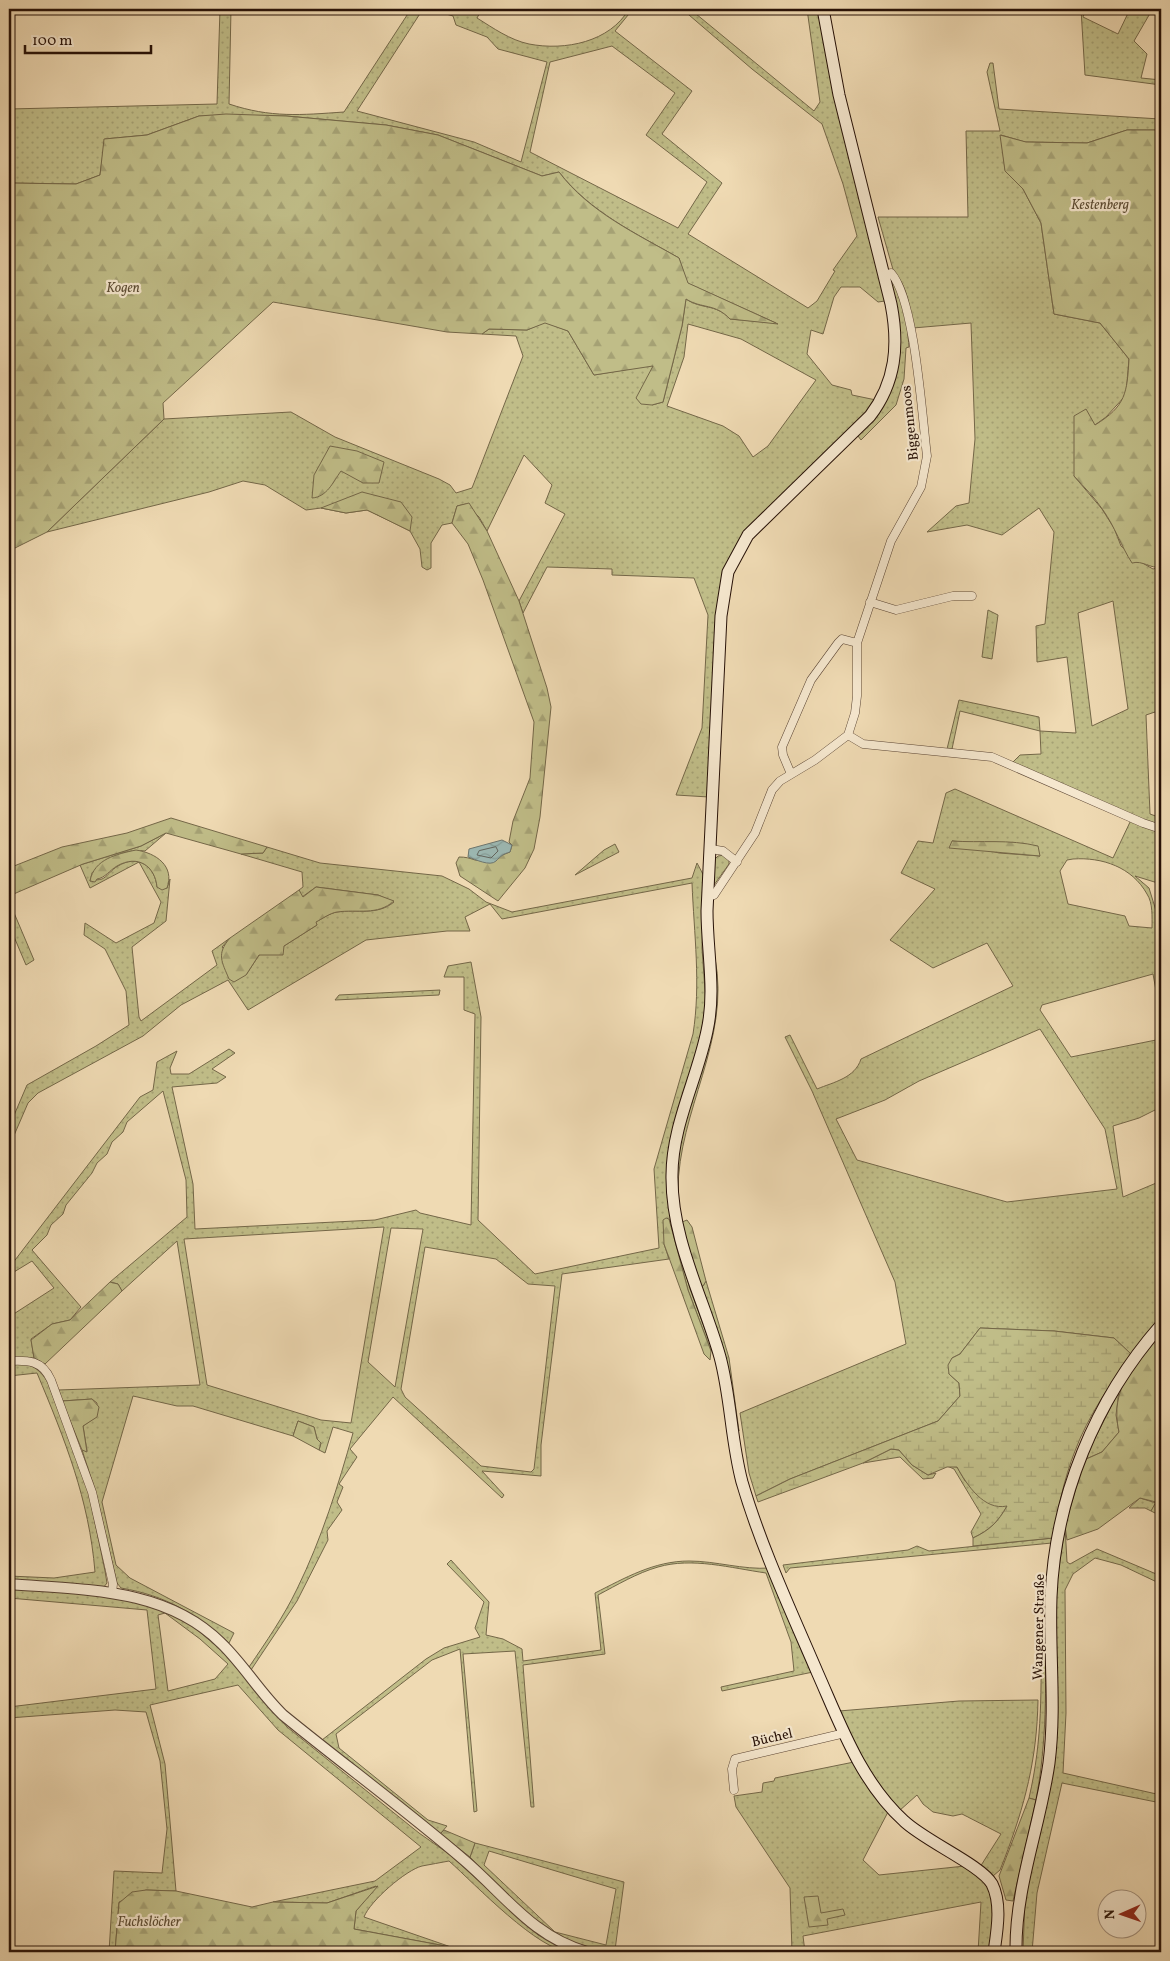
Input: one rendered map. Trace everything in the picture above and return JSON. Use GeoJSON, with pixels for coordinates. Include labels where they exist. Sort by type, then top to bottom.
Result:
{"type":"FeatureCollection","features":[{"type":"Feature","properties":{"kind":"main road"},"geometry":{"type":"LineString","coordinates":[[823,9],[838,87],[894,321],[896,346],[891,375],[883,397],[863,425],[755,526],[741,544],[728,572],[721,616],[708,897],[707,940],[711,985],[710,1015],[674,1149],[672,1175],[674,1202],[692,1280],[721,1362],[737,1460],[748,1502],[804,1641],[845,1733],[872,1785],[896,1814],[927,1840],[978,1870],[991,1882],[998,1910],[994,1952]]}},
{"type":"Feature","properties":{"kind":"main road","name":"Wangener Straße"},"geometry":{"type":"LineString","coordinates":[[1016,1952],[1017,1925],[1023,1877],[1048,1763],[1052,1706],[1051,1596],[1063,1515],[1076,1470],[1096,1422],[1122,1377],[1161,1326]]}},
{"type":"Feature","properties":{"kind":"street","name":"Biggenmoos"},"geometry":{"type":"LineString","coordinates":[[848,735],[857,696],[857,643],[890,541],[921,487],[927,456],[909,312],[898,280],[891,273],[884,276]]}},
{"type":"Feature","properties":{"kind":"street"},"geometry":{"type":"LineString","coordinates":[[870,602],[896,610],[953,596],[972,596]]}},
{"type":"Feature","properties":{"kind":"street"},"geometry":{"type":"LineString","coordinates":[[791,774],[783,755],[782,746],[811,680],[838,642],[842,639],[857,643]]}},
{"type":"Feature","properties":{"kind":"street"},"geometry":{"type":"LineString","coordinates":[[708,897],[714,895],[757,829],[772,790],[791,774],[848,735],[863,744],[992,757],[1143,823],[1161,829]]}},
{"type":"Feature","properties":{"kind":"street"},"geometry":{"type":"LineString","coordinates":[[711,849],[723,850],[737,862]]}},
{"type":"Feature","properties":{"kind":"street"},"geometry":{"type":"LineString","coordinates":[[9,1360],[35,1362],[44,1368],[51,1380],[92,1492],[113,1584],[112,1593]]}},
{"type":"Feature","properties":{"kind":"street"},"geometry":{"type":"LineString","coordinates":[[9,1584],[112,1593],[156,1602],[199,1624],[222,1643],[269,1702],[283,1715],[464,1860],[540,1931],[563,1944],[587,1952]]}},
{"type":"Feature","properties":{"kind":"street","name":"Büchel"},"geometry":{"type":"LineString","coordinates":[[734,1790],[732,1769],[736,1759],[845,1733]]}},
{"type":"Feature","properties":{"kind":"green space"},"geometry":{"type":"Polygon","coordinates":[[[220,9],[231,9],[229,104],[259,112],[300,114],[344,112],[411,9],[423,9],[357,111],[474,142],[521,162],[547,62],[498,49],[487,37],[456,25],[453,16],[429,9],[482,9],[477,18],[508,37],[529,44],[557,46],[571,45],[599,36],[621,20],[629,9],[633,9],[615,31],[692,91],[662,134],[722,183],[688,234],[808,308],[817,301],[835,271],[833,270],[857,236],[843,184],[822,124],[752,69],[682,9],[690,9],[814,111],[820,102],[807,9],[821,9],[885,301],[878,302],[860,287],[841,287],[834,297],[823,334],[811,330],[807,354],[832,385],[851,390],[852,395],[876,400],[868,411],[745,531],[727,566],[721,585],[714,642],[709,797],[676,795],[702,728],[708,615],[694,578],[612,575],[612,569],[547,567],[523,613],[519,601],[565,514],[545,503],[552,485],[524,455],[487,531],[479,517],[466,504],[457,506],[452,523],[442,525],[431,543],[431,568],[427,570],[422,567],[420,549],[410,531],[388,520],[367,510],[346,513],[321,508],[306,510],[265,485],[243,481],[209,492],[47,532],[164,419],[291,412],[335,437],[439,479],[450,485],[456,493],[472,488],[523,356],[516,336],[482,334],[489,329],[527,330],[545,322],[568,331],[594,375],[653,365],[652,405],[663,402],[682,326],[686,299],[698,305],[719,311],[730,319],[776,323],[687,283],[679,258],[615,221],[585,199],[559,172],[542,176],[438,135],[386,125],[286,116],[199,116],[147,135],[105,139],[100,175],[76,184],[9,183],[9,109],[217,104],[220,9]],[[612,46],[550,62],[530,152],[678,228],[707,182],[646,135],[675,93],[612,46]],[[688,324],[684,357],[667,406],[723,426],[739,436],[753,457],[768,446],[816,380],[741,339],[688,324]]]}},
{"type":"Feature","properties":{"kind":"green space"},"geometry":{"type":"Polygon","coordinates":[[[1081,9],[1086,9],[1083,17],[1118,34],[1130,9],[1152,10],[1134,41],[1147,54],[1141,78],[1161,80],[1161,85],[1085,75],[1081,9]]]}},
{"type":"Feature","properties":{"kind":"green space"},"geometry":{"type":"Polygon","coordinates":[[[990,63],[993,63],[999,109],[1160,119],[1161,108],[1161,130],[1127,130],[1087,143],[1025,142],[1001,135],[1005,170],[1023,189],[1041,223],[1054,314],[1100,323],[1129,359],[1126,395],[1106,417],[1095,425],[1074,476],[1102,509],[1114,528],[1121,546],[1139,561],[1153,569],[1161,567],[1161,710],[1146,715],[1150,814],[1161,818],[1161,827],[1012,763],[1020,755],[1041,754],[1040,731],[1076,733],[1067,657],[1037,662],[1036,626],[1045,624],[1054,532],[1039,508],[1002,535],[967,525],[927,532],[956,506],[969,503],[975,439],[971,323],[913,328],[905,291],[899,278],[894,273],[878,217],[968,217],[966,131],[1000,131],[987,72],[990,63]],[[1113,601],[1078,613],[1092,726],[1128,709],[1113,601]]]}},
{"type":"Feature","properties":{"kind":"green space","name":"Kogen"},"geometry":{"type":"Polygon","coordinates":[[[226,114],[286,116],[386,125],[438,135],[542,176],[559,172],[584,199],[614,221],[679,258],[688,283],[778,324],[730,319],[714,308],[686,299],[682,326],[663,402],[652,405],[641,404],[636,398],[653,366],[594,375],[568,331],[545,323],[527,330],[489,329],[482,334],[447,332],[273,302],[163,403],[164,419],[47,532],[9,551],[9,183],[76,184],[100,175],[104,139],[147,135],[199,116],[226,114]]]}},
{"type":"Feature","properties":{"kind":"green space","name":"Kestenberg"},"geometry":{"type":"Polygon","coordinates":[[[1127,130],[1161,130],[1161,567],[1153,567],[1136,562],[1132,563],[1103,510],[1074,476],[1074,416],[1086,409],[1095,425],[1119,405],[1126,390],[1129,359],[1100,323],[1054,314],[1041,223],[1023,189],[1005,171],[1000,135],[1026,142],[1087,143],[1127,130]]]}},
{"type":"Feature","properties":{"kind":"green space"},"geometry":{"type":"Polygon","coordinates":[[[890,278],[899,293],[906,320],[909,347],[906,348],[904,379],[896,405],[861,440],[858,436],[874,419],[893,382],[890,278]]]}},
{"type":"Feature","properties":{"kind":"green space"},"geometry":{"type":"Polygon","coordinates":[[[330,446],[357,451],[384,462],[379,483],[363,483],[341,471],[326,492],[312,498],[314,475],[330,446]]]}},
{"type":"Feature","properties":{"kind":"green space"},"geometry":{"type":"Polygon","coordinates":[[[362,492],[401,502],[412,517],[410,531],[367,510],[346,513],[321,508],[362,492]]]}},
{"type":"Feature","properties":{"kind":"green space"},"geometry":{"type":"Polygon","coordinates":[[[469,503],[487,531],[519,601],[547,688],[551,707],[540,817],[534,849],[525,868],[498,901],[460,876],[456,863],[459,857],[484,861],[510,852],[512,845],[509,842],[513,821],[530,778],[534,722],[483,580],[468,544],[452,523],[457,506],[469,503]]]}},
{"type":"Feature","properties":{"kind":"green space"},"geometry":{"type":"Polygon","coordinates":[[[988,610],[998,615],[992,659],[982,657],[988,610]]]}},
{"type":"Feature","properties":{"kind":"green space"},"geometry":{"type":"Polygon","coordinates":[[[959,700],[1039,717],[1040,731],[960,711],[952,749],[947,749],[959,700]]]}},
{"type":"Feature","properties":{"kind":"green space"},"geometry":{"type":"Polygon","coordinates":[[[955,789],[1113,858],[1131,820],[1161,831],[1161,884],[1135,876],[1149,888],[1157,914],[1161,915],[1161,1018],[1153,974],[1042,1005],[1040,1010],[1071,1057],[1161,1039],[1161,1107],[1139,1118],[1113,1126],[1123,1197],[1161,1181],[1161,1319],[1131,1354],[1114,1338],[1054,1331],[980,1328],[960,1354],[952,1358],[949,1374],[959,1383],[960,1396],[938,1421],[790,1479],[756,1496],[749,1473],[740,1413],[906,1344],[895,1282],[812,1091],[785,1037],[790,1035],[817,1089],[849,1075],[854,1071],[861,1059],[1013,986],[987,943],[933,968],[890,940],[935,889],[901,873],[918,841],[933,843],[946,793],[955,789]],[[952,841],[999,853],[1040,856],[973,843],[952,841]],[[1084,859],[1067,860],[1060,871],[1068,904],[1125,916],[1129,926],[1152,928],[1152,910],[1149,898],[1141,885],[1133,877],[1125,871],[1105,862],[1084,859]],[[1040,1029],[919,1081],[885,1100],[836,1119],[857,1160],[1007,1202],[1117,1189],[1105,1129],[1040,1029]]]}},
{"type":"Feature","properties":{"kind":"green space"},"geometry":{"type":"Polygon","coordinates":[[[171,818],[267,847],[263,853],[241,854],[166,833],[141,846],[83,864],[9,896],[9,868],[62,847],[127,833],[171,818]]]}},
{"type":"Feature","properties":{"kind":"green space"},"geometry":{"type":"Polygon","coordinates":[[[166,833],[145,851],[122,853],[92,873],[90,881],[106,877],[118,866],[125,863],[139,862],[90,888],[80,865],[141,846],[166,833]]]}},
{"type":"Feature","properties":{"kind":"green space"},"geometry":{"type":"Polygon","coordinates":[[[952,841],[1027,844],[1038,846],[1040,856],[949,848],[952,841]]]}},
{"type":"Feature","properties":{"kind":"green space"},"geometry":{"type":"Polygon","coordinates":[[[615,844],[619,852],[575,875],[604,850],[615,844]]]}},
{"type":"Feature","properties":{"kind":"green space"},"geometry":{"type":"Polygon","coordinates":[[[267,847],[320,863],[442,876],[469,889],[486,902],[512,912],[692,878],[697,863],[704,876],[702,948],[706,1005],[699,1043],[673,1132],[680,1250],[690,1289],[713,1350],[711,1351],[688,1290],[669,1219],[664,1244],[669,1259],[562,1274],[541,1445],[541,1476],[482,1471],[504,1495],[502,1498],[393,1397],[350,1449],[357,1457],[339,1484],[343,1487],[337,1502],[342,1510],[327,1531],[328,1540],[297,1601],[251,1670],[249,1667],[286,1609],[306,1570],[329,1512],[353,1433],[333,1427],[325,1453],[319,1450],[321,1443],[317,1439],[314,1427],[298,1421],[293,1436],[193,1406],[177,1406],[133,1396],[102,1502],[116,1565],[130,1578],[234,1633],[229,1643],[204,1623],[179,1607],[137,1591],[121,1588],[117,1583],[96,1493],[82,1450],[87,1451],[83,1426],[96,1417],[97,1403],[92,1399],[62,1401],[58,1390],[200,1385],[177,1241],[122,1291],[118,1284],[110,1282],[187,1217],[186,1180],[163,1091],[127,1122],[123,1132],[112,1142],[107,1154],[97,1163],[92,1173],[66,1205],[63,1214],[51,1225],[47,1235],[32,1250],[81,1307],[70,1320],[52,1324],[31,1339],[34,1358],[9,1359],[9,1317],[54,1288],[32,1261],[9,1275],[9,1265],[12,1264],[140,1097],[153,1090],[157,1062],[177,1051],[170,1068],[171,1074],[189,1074],[229,1049],[235,1053],[212,1069],[226,1077],[217,1083],[172,1087],[193,1184],[195,1229],[375,1220],[416,1210],[420,1213],[471,1225],[475,1014],[464,1010],[464,977],[444,977],[448,966],[471,962],[481,1017],[478,1220],[535,1274],[659,1248],[654,1169],[693,1034],[695,1015],[697,978],[692,883],[502,919],[490,904],[465,917],[470,931],[447,931],[366,940],[248,1010],[228,980],[181,1005],[143,1036],[38,1093],[28,1103],[9,1147],[9,1127],[27,1085],[129,1025],[126,991],[105,949],[84,935],[85,923],[116,943],[154,923],[161,902],[139,862],[144,864],[153,873],[157,887],[167,888],[170,879],[166,921],[132,947],[139,1017],[141,1021],[217,965],[212,951],[230,938],[222,947],[246,975],[259,955],[284,946],[317,925],[315,922],[329,915],[344,911],[374,911],[394,902],[378,895],[316,887],[302,897],[299,890],[303,887],[302,872],[241,854],[263,853],[267,847]],[[384,1227],[184,1239],[207,1385],[321,1420],[351,1423],[384,1227]],[[391,1228],[368,1362],[395,1387],[423,1229],[391,1228]],[[425,1247],[401,1389],[405,1397],[481,1466],[531,1472],[534,1469],[555,1286],[528,1284],[496,1259],[425,1247]]]}},
{"type":"Feature","properties":{"kind":"green space"},"geometry":{"type":"Polygon","coordinates":[[[136,850],[150,854],[162,862],[168,873],[167,888],[162,890],[157,887],[156,880],[149,868],[144,864],[132,861],[117,866],[95,882],[90,881],[96,867],[101,863],[121,853],[136,850]]]}},
{"type":"Feature","properties":{"kind":"green space"},"geometry":{"type":"Polygon","coordinates":[[[725,855],[729,860],[729,864],[714,885],[714,860],[718,856],[725,855]]]}},
{"type":"Feature","properties":{"kind":"green space"},"geometry":{"type":"Polygon","coordinates":[[[316,887],[378,895],[394,901],[381,909],[345,911],[329,915],[316,922],[317,925],[284,946],[283,955],[259,955],[246,975],[234,982],[229,979],[222,954],[230,938],[299,890],[303,897],[316,887]]]}},
{"type":"Feature","properties":{"kind":"green space"},"geometry":{"type":"Polygon","coordinates":[[[9,901],[34,960],[26,965],[9,925],[9,901]]]}},
{"type":"Feature","properties":{"kind":"green space"},"geometry":{"type":"Polygon","coordinates":[[[715,958],[718,988],[716,1018],[710,1047],[686,1132],[680,1161],[678,1191],[677,1161],[701,1061],[715,958]]]}},
{"type":"Feature","properties":{"kind":"green space"},"geometry":{"type":"Polygon","coordinates":[[[440,990],[439,995],[335,1000],[339,995],[440,990]]]}},
{"type":"Feature","properties":{"kind":"green space"},"geometry":{"type":"Polygon","coordinates":[[[669,1219],[688,1290],[711,1351],[710,1360],[704,1354],[664,1244],[663,1220],[669,1219]]]}},
{"type":"Feature","properties":{"kind":"green space"},"geometry":{"type":"Polygon","coordinates":[[[687,1220],[692,1227],[706,1281],[703,1286],[698,1286],[682,1222],[687,1220]]]}},
{"type":"Feature","properties":{"kind":"green space"},"geometry":{"type":"Polygon","coordinates":[[[706,1281],[729,1358],[739,1431],[698,1286],[703,1286],[706,1281]]]}},
{"type":"Feature","properties":{"kind":"green space"},"geometry":{"type":"Polygon","coordinates":[[[110,1282],[118,1284],[122,1291],[45,1364],[34,1358],[31,1340],[52,1324],[70,1320],[110,1282]]]}},
{"type":"Feature","properties":{"kind":"green space"},"geometry":{"type":"Polygon","coordinates":[[[980,1328],[1054,1331],[1114,1338],[1131,1354],[1100,1401],[1080,1438],[1059,1505],[1053,1538],[973,1546],[973,1538],[993,1525],[1007,1506],[991,1505],[984,1501],[971,1489],[957,1467],[947,1467],[928,1475],[912,1465],[899,1450],[891,1449],[863,1463],[758,1502],[756,1496],[790,1479],[938,1421],[960,1396],[959,1383],[949,1374],[948,1365],[952,1358],[960,1354],[980,1328]]]}},
{"type":"Feature","properties":{"kind":"green space"},"geometry":{"type":"Polygon","coordinates":[[[1161,1333],[1161,1516],[1151,1511],[1156,1502],[1140,1498],[1098,1529],[1067,1540],[1065,1526],[1084,1460],[1102,1452],[1119,1432],[1118,1402],[1126,1378],[1161,1333]]]}},
{"type":"Feature","properties":{"kind":"green space"},"geometry":{"type":"Polygon","coordinates":[[[11,1362],[23,1363],[33,1367],[41,1373],[48,1383],[88,1489],[107,1583],[103,1588],[9,1579],[9,1576],[54,1578],[95,1572],[92,1545],[81,1495],[57,1422],[37,1373],[9,1376],[9,1369],[14,1367],[11,1362]]]}},
{"type":"Feature","properties":{"kind":"green space"},"geometry":{"type":"Polygon","coordinates":[[[1119,1391],[1116,1415],[1119,1432],[1102,1452],[1084,1460],[1119,1391]]]}},
{"type":"Feature","properties":{"kind":"green space"},"geometry":{"type":"Polygon","coordinates":[[[92,1399],[99,1407],[97,1417],[83,1426],[87,1452],[82,1450],[62,1401],[92,1399]]]}},
{"type":"Feature","properties":{"kind":"green space"},"geometry":{"type":"Polygon","coordinates":[[[298,1421],[314,1427],[317,1439],[321,1443],[319,1450],[293,1436],[298,1421]]]}},
{"type":"Feature","properties":{"kind":"green space"},"geometry":{"type":"Polygon","coordinates":[[[891,1449],[899,1450],[912,1465],[928,1475],[936,1473],[933,1478],[923,1479],[900,1457],[863,1463],[891,1449]]]}},
{"type":"Feature","properties":{"kind":"green space"},"geometry":{"type":"Polygon","coordinates":[[[947,1466],[957,1467],[965,1481],[1007,1506],[993,1525],[973,1538],[971,1532],[981,1514],[954,1469],[947,1466]]]}},
{"type":"Feature","properties":{"kind":"green space"},"geometry":{"type":"Polygon","coordinates":[[[1140,1498],[1156,1503],[1151,1511],[1145,1508],[1129,1508],[1140,1498]]]}},
{"type":"Feature","properties":{"kind":"green space"},"geometry":{"type":"Polygon","coordinates":[[[1065,1526],[1067,1562],[1070,1564],[1097,1549],[1161,1576],[1161,1584],[1121,1565],[1095,1558],[1073,1574],[1065,1590],[1066,1713],[1063,1773],[1161,1795],[1161,1803],[1062,1783],[1037,1893],[1032,1952],[1023,1952],[1025,1898],[1048,1789],[1056,1588],[1065,1526]]]}},
{"type":"Feature","properties":{"kind":"green space"},"geometry":{"type":"Polygon","coordinates":[[[1053,1538],[1052,1543],[790,1568],[786,1573],[783,1565],[908,1550],[917,1546],[929,1551],[1053,1538]]]}},
{"type":"Feature","properties":{"kind":"green space"},"geometry":{"type":"Polygon","coordinates":[[[451,1560],[489,1602],[486,1635],[503,1639],[522,1649],[523,1661],[601,1650],[595,1593],[640,1571],[664,1564],[689,1561],[750,1568],[770,1568],[813,1672],[722,1691],[721,1687],[794,1671],[791,1642],[766,1573],[698,1563],[671,1564],[642,1572],[598,1595],[605,1654],[523,1665],[534,1807],[531,1807],[515,1651],[463,1654],[477,1811],[474,1812],[460,1649],[432,1660],[336,1734],[339,1748],[428,1820],[447,1826],[440,1834],[322,1740],[426,1659],[444,1648],[480,1637],[475,1628],[484,1602],[447,1564],[451,1560]]]}},
{"type":"Feature","properties":{"kind":"green space"},"geometry":{"type":"Polygon","coordinates":[[[9,1587],[102,1595],[157,1607],[189,1623],[221,1650],[287,1727],[419,1833],[449,1854],[538,1935],[571,1952],[558,1949],[542,1941],[525,1929],[449,1861],[422,1866],[407,1873],[373,1903],[364,1917],[451,1947],[354,1929],[356,1911],[376,1886],[327,1903],[273,1902],[375,1881],[421,1847],[278,1730],[238,1685],[150,1705],[165,1764],[176,1891],[146,1890],[119,1902],[115,1952],[109,1952],[114,1871],[162,1873],[167,1829],[160,1761],[146,1712],[115,1710],[9,1718],[9,1707],[156,1689],[147,1610],[9,1598],[9,1587]],[[165,1613],[158,1615],[168,1691],[215,1679],[228,1664],[200,1639],[165,1613]]]}},
{"type":"Feature","properties":{"kind":"green space"},"geometry":{"type":"Polygon","coordinates":[[[1041,1628],[1045,1628],[1045,1714],[1040,1778],[1036,1800],[1029,1798],[1034,1776],[1039,1734],[1041,1628]]]}},
{"type":"Feature","properties":{"kind":"green space"},"geometry":{"type":"Polygon","coordinates":[[[1038,1700],[1035,1742],[1024,1801],[1000,1870],[993,1876],[980,1867],[1001,1834],[962,1814],[953,1816],[933,1812],[923,1804],[917,1795],[899,1811],[873,1780],[839,1711],[959,1701],[1038,1700]]]}},
{"type":"Feature","properties":{"kind":"green space"},"geometry":{"type":"Polygon","coordinates":[[[854,1762],[888,1812],[863,1860],[879,1875],[965,1866],[987,1885],[990,1892],[993,1918],[990,1952],[978,1952],[981,1902],[803,1936],[805,1952],[792,1952],[790,1888],[736,1807],[734,1796],[762,1792],[763,1783],[774,1781],[775,1778],[854,1762]]]}},
{"type":"Feature","properties":{"kind":"green space"},"geometry":{"type":"Polygon","coordinates":[[[1029,1798],[1036,1800],[1013,1901],[1006,1900],[999,1876],[1029,1798]]]}},
{"type":"Feature","properties":{"kind":"green space"},"geometry":{"type":"Polygon","coordinates":[[[444,1830],[475,1843],[470,1857],[440,1834],[444,1830]]]}},
{"type":"Feature","properties":{"kind":"green space"},"geometry":{"type":"Polygon","coordinates":[[[475,1843],[624,1882],[615,1950],[628,1952],[602,1950],[578,1944],[557,1935],[521,1909],[470,1857],[475,1843]],[[489,1851],[484,1865],[555,1932],[606,1945],[616,1889],[489,1851]]]}},
{"type":"Feature","properties":{"kind":"green space","name":"Fuchslöcher"},"geometry":{"type":"Polygon","coordinates":[[[378,1886],[356,1911],[354,1929],[469,1952],[115,1952],[119,1903],[132,1892],[146,1890],[176,1891],[252,1907],[273,1902],[327,1903],[378,1886]]]}},
{"type":"Feature","properties":{"kind":"green space"},"geometry":{"type":"Polygon","coordinates":[[[818,1896],[821,1913],[843,1909],[845,1915],[827,1919],[828,1925],[809,1927],[804,1897],[818,1896]]]}},
{"type":"Feature","properties":{"kind":"water"},"geometry":{"type":"Polygon","coordinates":[[[502,840],[512,845],[510,852],[502,855],[493,863],[486,863],[468,857],[469,849],[502,840]]]}}]}
